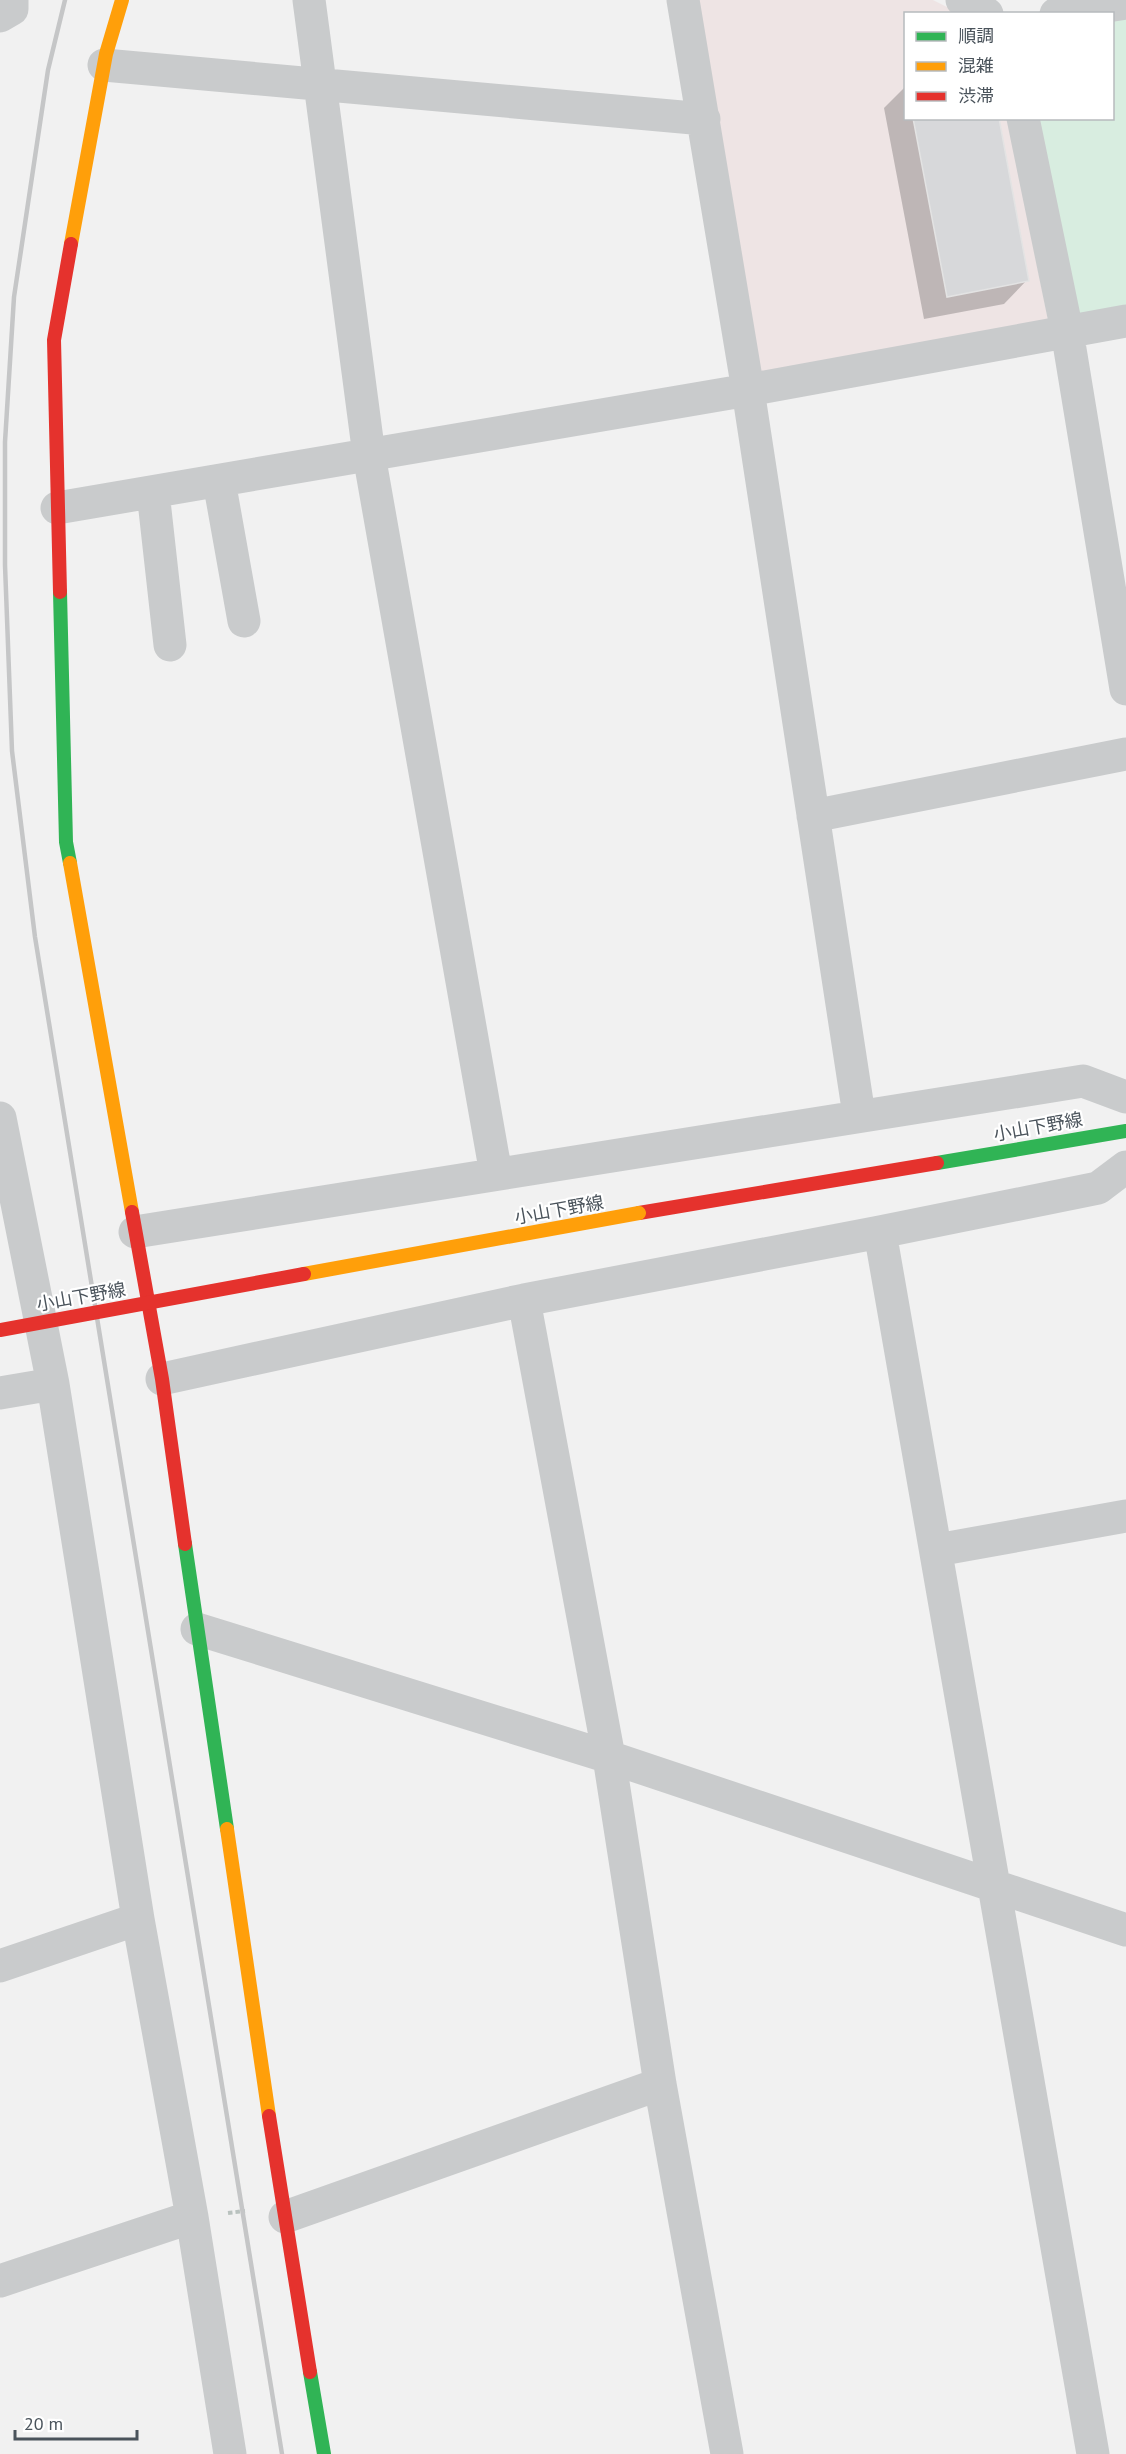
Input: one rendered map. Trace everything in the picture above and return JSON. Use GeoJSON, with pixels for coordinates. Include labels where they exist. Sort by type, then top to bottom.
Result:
{"type":"FeatureCollection","features":[{"type":"Feature","properties":{"kind":"street"},"geometry":{"type":"LineString","coordinates":[[0,16],[12,9],[12,0]]}},
{"type":"Feature","properties":{"kind":"street"},"geometry":{"type":"LineString","coordinates":[[122,0],[104,65],[54,340],[66,842],[162,1379],[284,2212],[324,2454]]}},
{"type":"Feature","properties":{"kind":"street"},"geometry":{"type":"LineString","coordinates":[[309,0],[369,455],[496,1174]]}},
{"type":"Feature","properties":{"kind":"street"},"geometry":{"type":"LineString","coordinates":[[683,0],[748,390],[859,1115]]}},
{"type":"Feature","properties":{"kind":"street"},"geometry":{"type":"LineString","coordinates":[[962,0],[983,12]]}},
{"type":"Feature","properties":{"kind":"street"},"geometry":{"type":"LineString","coordinates":[[1069,12],[1126,3]]}},
{"type":"Feature","properties":{"kind":"street"},"geometry":{"type":"LineString","coordinates":[[104,65],[704,119]]}},
{"type":"Feature","properties":{"kind":"street"},"geometry":{"type":"LineString","coordinates":[[1023,120],[1067,331],[1126,689]]}},
{"type":"Feature","properties":{"kind":"street"},"geometry":{"type":"LineString","coordinates":[[57,508],[748,390],[1126,321]]}},
{"type":"Feature","properties":{"kind":"street"},"geometry":{"type":"LineString","coordinates":[[219,481],[244,621]]}},
{"type":"Feature","properties":{"kind":"street"},"geometry":{"type":"LineString","coordinates":[[153,492],[170,645]]}},
{"type":"Feature","properties":{"kind":"street"},"geometry":{"type":"LineString","coordinates":[[813,816],[1126,754]]}},
{"type":"Feature","properties":{"kind":"street"},"geometry":{"type":"LineString","coordinates":[[135,1232],[1083,1081],[1126,1097]]}},
{"type":"Feature","properties":{"kind":"street"},"geometry":{"type":"LineString","coordinates":[[0,1118],[14,1256],[53,1384],[138,1919],[192,2217],[230,2454]]}},
{"type":"Feature","properties":{"kind":"street","name":"小山下野線"},"geometry":{"type":"LineString","coordinates":[[0,1330],[639,1213],[1126,1131]]}},
{"type":"Feature","properties":{"kind":"street"},"geometry":{"type":"LineString","coordinates":[[162,1379],[524,1300],[1098,1188],[1126,1167]]}},
{"type":"Feature","properties":{"kind":"street"},"geometry":{"type":"LineString","coordinates":[[880,1232],[1093,2454]]}},
{"type":"Feature","properties":{"kind":"street"},"geometry":{"type":"LineString","coordinates":[[524,1300],[609,1756],[660,2084],[727,2454]]}},
{"type":"Feature","properties":{"kind":"street"},"geometry":{"type":"LineString","coordinates":[[0,1394],[53,1384]]}},
{"type":"Feature","properties":{"kind":"street"},"geometry":{"type":"LineString","coordinates":[[937,1550],[1126,1516]]}},
{"type":"Feature","properties":{"kind":"street"},"geometry":{"type":"LineString","coordinates":[[197,1629],[609,1756],[1126,1930]]}},
{"type":"Feature","properties":{"kind":"street"},"geometry":{"type":"LineString","coordinates":[[0,1966],[138,1919]]}},
{"type":"Feature","properties":{"kind":"street"},"geometry":{"type":"LineString","coordinates":[[284,2212],[660,2084]]}},
{"type":"Feature","properties":{"kind":"street"},"geometry":{"type":"LineString","coordinates":[[0,2281],[192,2217]]}},
{"type":"Feature","properties":{"kind":"path"},"geometry":{"type":"LineString","coordinates":[[192,2217],[284,2212]]}},
{"type":"Feature","properties":{"kind":"shaded area"},"geometry":{"type":"Polygon","coordinates":[[[697,0],[933,0],[957,12],[904,12],[904,120],[1008,120],[1048,320],[760,377],[697,0]]]}},
{"type":"Feature","properties":{"kind":"green space"},"geometry":{"type":"Polygon","coordinates":[[[1126,14],[1126,311],[1075,319],[1035,120],[1114,120],[1114,17],[1126,14]]]}},
{"type":"Feature","properties":{"kind":"building"},"geometry":{"type":"Polygon","coordinates":[[[913,120],[999,120],[1029,281],[947,297],[913,120]]]}},
{"type":"Feature","properties":{"kind":"railway"},"geometry":{"type":"LineString","coordinates":[[65,0],[48,70],[14,297],[5,442],[5,565],[12,751],[35,937],[282,2454]]}},
{"type":"Feature","properties":{"kind":"traffic: fast"},"geometry":{"type":"LineString","coordinates":[[60,592],[66,842],[70,863]]}},
{"type":"Feature","properties":{"kind":"traffic: fast"},"geometry":{"type":"LineString","coordinates":[[937,1163],[1126,1131]]}},
{"type":"Feature","properties":{"kind":"traffic: fast"},"geometry":{"type":"LineString","coordinates":[[185,1544],[227,1829]]}},
{"type":"Feature","properties":{"kind":"traffic: fast"},"geometry":{"type":"LineString","coordinates":[[310,2372],[324,2454]]}},
{"type":"Feature","properties":{"kind":"traffic: slow"},"geometry":{"type":"LineString","coordinates":[[71,244],[106,54],[122,0]]}},
{"type":"Feature","properties":{"kind":"traffic: slow"},"geometry":{"type":"LineString","coordinates":[[70,863],[132,1212]]}},
{"type":"Feature","properties":{"kind":"traffic: slow"},"geometry":{"type":"LineString","coordinates":[[304,1274],[639,1213]]}},
{"type":"Feature","properties":{"kind":"traffic: slow"},"geometry":{"type":"LineString","coordinates":[[227,1829],[269,2116]]}},
{"type":"Feature","properties":{"kind":"traffic: jam"},"geometry":{"type":"LineString","coordinates":[[60,592],[54,340],[71,244]]}},
{"type":"Feature","properties":{"kind":"traffic: jam"},"geometry":{"type":"LineString","coordinates":[[639,1213],[937,1163]]}},
{"type":"Feature","properties":{"kind":"traffic: jam"},"geometry":{"type":"LineString","coordinates":[[132,1212],[162,1379],[185,1544]]}},
{"type":"Feature","properties":{"kind":"traffic: jam"},"geometry":{"type":"LineString","coordinates":[[0,1330],[304,1274]]}},
{"type":"Feature","properties":{"kind":"traffic: jam"},"geometry":{"type":"LineString","coordinates":[[269,2116],[310,2372]]}}]}
